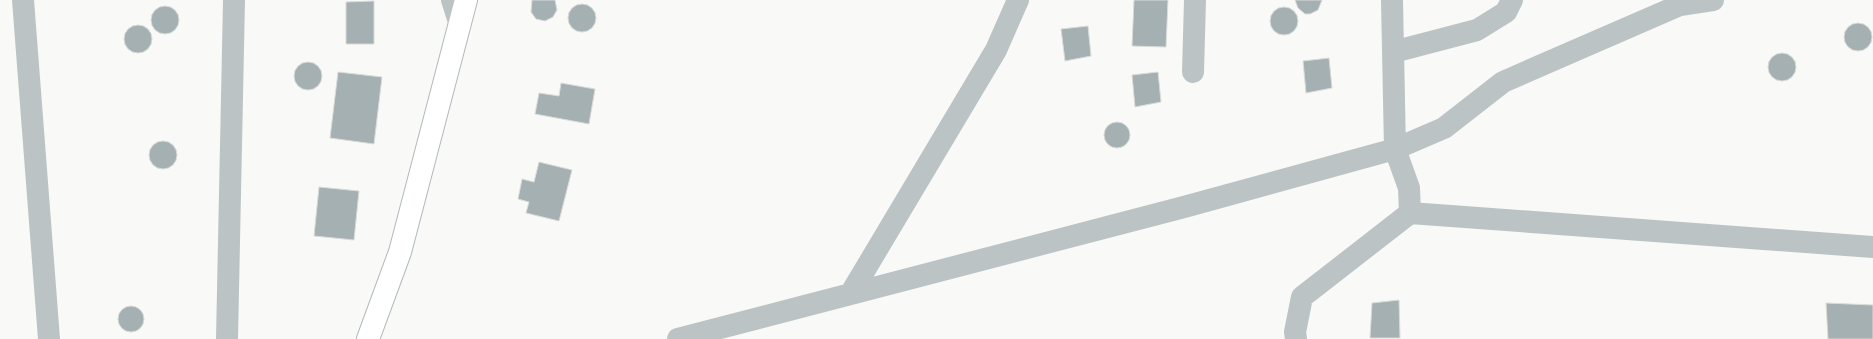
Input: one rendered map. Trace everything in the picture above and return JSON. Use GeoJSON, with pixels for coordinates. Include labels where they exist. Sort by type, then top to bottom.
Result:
{"type":"FeatureCollection","features":[{"type":"Feature","properties":{"kind":"street"},"geometry":{"type":"LineString","coordinates":[[23,0],[49,339]]}},
{"type":"Feature","properties":{"kind":"street"},"geometry":{"type":"LineString","coordinates":[[227,339],[234,0]]}},
{"type":"Feature","properties":{"kind":"street"},"geometry":{"type":"LineString","coordinates":[[452,0],[460,26]]}},
{"type":"Feature","properties":{"kind":"street"},"geometry":{"type":"LineString","coordinates":[[368,339],[400,252],[466,0]]}},
{"type":"Feature","properties":{"kind":"street"},"geometry":{"type":"LineString","coordinates":[[851,293],[996,50],[1018,0]]}},
{"type":"Feature","properties":{"kind":"street"},"geometry":{"type":"LineString","coordinates":[[1193,72],[1195,0]]}},
{"type":"Feature","properties":{"kind":"street"},"geometry":{"type":"LineString","coordinates":[[1392,0],[1395,149],[1409,188],[1410,213]]}},
{"type":"Feature","properties":{"kind":"street"},"geometry":{"type":"LineString","coordinates":[[1393,52],[1478,30],[1506,12],[1512,0]]}},
{"type":"Feature","properties":{"kind":"street"},"geometry":{"type":"LineString","coordinates":[[678,339],[1176,209],[1395,149],[1444,128],[1504,82],[1680,5],[1713,0]]}},
{"type":"Feature","properties":{"kind":"street"},"geometry":{"type":"LineString","coordinates":[[1296,339],[1295,332],[1302,297],[1410,213],[1873,247]]}},
{"type":"Feature","properties":{"kind":"building"},"geometry":{"type":"Polygon","coordinates":[[[532,0],[555,0],[557,10],[553,17],[545,21],[536,19],[531,12],[532,0]]]}},
{"type":"Feature","properties":{"kind":"building"},"geometry":{"type":"Polygon","coordinates":[[[1134,0],[1168,0],[1166,47],[1132,46],[1134,0]]]}},
{"type":"Feature","properties":{"kind":"building"},"geometry":{"type":"Polygon","coordinates":[[[1295,0],[1322,0],[1318,10],[1310,14],[1305,14],[1298,8],[1295,0]]]}},
{"type":"Feature","properties":{"kind":"building"},"geometry":{"type":"Polygon","coordinates":[[[374,1],[374,44],[346,44],[346,2],[374,1]]]}},
{"type":"Feature","properties":{"kind":"building"},"geometry":{"type":"Polygon","coordinates":[[[582,4],[592,8],[596,18],[592,28],[582,32],[572,28],[568,18],[572,8],[582,4]]]}},
{"type":"Feature","properties":{"kind":"building"},"geometry":{"type":"Polygon","coordinates":[[[165,6],[175,10],[179,20],[175,30],[165,34],[155,30],[151,20],[155,10],[165,6]]]}},
{"type":"Feature","properties":{"kind":"building"},"geometry":{"type":"Polygon","coordinates":[[[1284,7],[1294,11],[1298,21],[1294,31],[1284,35],[1274,31],[1270,21],[1274,11],[1284,7]]]}},
{"type":"Feature","properties":{"kind":"building"},"geometry":{"type":"Polygon","coordinates":[[[1858,23],[1868,27],[1872,37],[1868,47],[1858,51],[1848,47],[1844,37],[1848,27],[1858,23]]]}},
{"type":"Feature","properties":{"kind":"building"},"geometry":{"type":"Polygon","coordinates":[[[138,25],[148,29],[152,39],[148,49],[138,53],[128,49],[124,39],[128,29],[138,25]]]}},
{"type":"Feature","properties":{"kind":"building"},"geometry":{"type":"Polygon","coordinates":[[[1088,26],[1091,56],[1065,61],[1061,29],[1088,26]]]}},
{"type":"Feature","properties":{"kind":"building"},"geometry":{"type":"Polygon","coordinates":[[[1782,53],[1792,57],[1796,67],[1792,77],[1782,81],[1772,77],[1768,67],[1772,57],[1782,53]]]}},
{"type":"Feature","properties":{"kind":"building"},"geometry":{"type":"Polygon","coordinates":[[[1329,58],[1332,88],[1306,93],[1303,61],[1329,58]]]}},
{"type":"Feature","properties":{"kind":"building"},"geometry":{"type":"Polygon","coordinates":[[[308,62],[318,66],[322,76],[318,86],[308,90],[298,86],[294,76],[298,66],[308,62]]]}},
{"type":"Feature","properties":{"kind":"building"},"geometry":{"type":"Polygon","coordinates":[[[338,72],[382,77],[374,144],[330,138],[338,72]]]}},
{"type":"Feature","properties":{"kind":"building"},"geometry":{"type":"Polygon","coordinates":[[[1158,72],[1161,102],[1135,107],[1132,75],[1158,72]]]}},
{"type":"Feature","properties":{"kind":"building"},"geometry":{"type":"Polygon","coordinates":[[[561,83],[595,89],[589,124],[535,114],[539,93],[559,96],[561,83]]]}},
{"type":"Feature","properties":{"kind":"building"},"geometry":{"type":"Polygon","coordinates":[[[1117,122],[1127,125],[1130,135],[1127,145],[1117,148],[1107,145],[1104,135],[1107,125],[1117,122]]]}},
{"type":"Feature","properties":{"kind":"building"},"geometry":{"type":"Polygon","coordinates":[[[163,141],[173,145],[177,155],[173,165],[163,169],[153,165],[149,155],[153,145],[163,141]]]}},
{"type":"Feature","properties":{"kind":"building"},"geometry":{"type":"Polygon","coordinates":[[[539,162],[572,170],[559,221],[526,213],[529,202],[518,199],[522,179],[534,182],[539,162]]]}},
{"type":"Feature","properties":{"kind":"building"},"geometry":{"type":"Polygon","coordinates":[[[319,187],[359,191],[354,240],[314,236],[319,187]]]}},
{"type":"Feature","properties":{"kind":"building"},"geometry":{"type":"Polygon","coordinates":[[[1399,300],[1400,338],[1370,338],[1372,303],[1399,300]]]}},
{"type":"Feature","properties":{"kind":"building"},"geometry":{"type":"Polygon","coordinates":[[[1826,303],[1873,305],[1873,339],[1828,339],[1826,303]]]}},
{"type":"Feature","properties":{"kind":"building"},"geometry":{"type":"Polygon","coordinates":[[[131,306],[141,309],[144,319],[141,329],[131,332],[121,329],[118,319],[121,309],[131,306]]]}}]}
